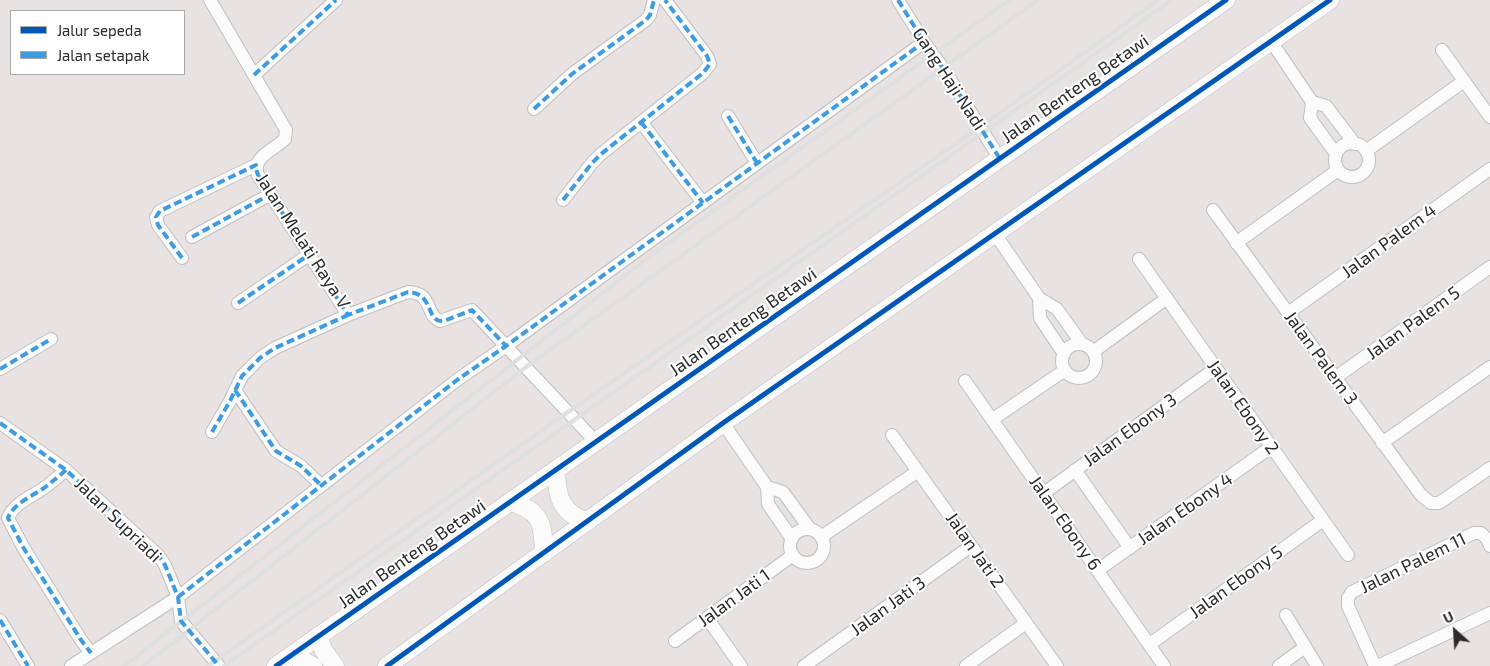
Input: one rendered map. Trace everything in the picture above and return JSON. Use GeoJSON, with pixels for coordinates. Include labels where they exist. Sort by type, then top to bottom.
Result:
{"type":"FeatureCollection","features":[{"type":"Feature","properties":{"kind":"main road","name":"Jalan Benteng Betawi"},"geometry":{"type":"LineString","coordinates":[[276,666],[1226,0]]}},
{"type":"Feature","properties":{"kind":"main road"},"geometry":{"type":"LineString","coordinates":[[387,666],[723,423],[1330,0]]}},
{"type":"Feature","properties":{"kind":"main road"},"geometry":{"type":"LineString","coordinates":[[556,470],[558,492],[566,510],[576,518],[587,522]]}},
{"type":"Feature","properties":{"kind":"main road"},"geometry":{"type":"LineString","coordinates":[[510,502],[525,506],[541,524],[544,535],[544,553]]}},
{"type":"Feature","properties":{"kind":"main road"},"geometry":{"type":"LineString","coordinates":[[318,636],[324,651],[335,666]]}},
{"type":"Feature","properties":{"kind":"main road"},"geometry":{"type":"LineString","coordinates":[[292,655],[313,666]]}},
{"type":"Feature","properties":{"kind":"street","name":"Jalan Melati Raya V"},"geometry":{"type":"LineString","coordinates":[[210,0],[284,123],[286,135],[282,142],[260,159],[256,165],[258,175],[348,315],[408,292],[417,292],[424,297],[435,319],[440,321],[472,310],[596,442]]}},
{"type":"Feature","properties":{"kind":"street"},"geometry":{"type":"LineString","coordinates":[[254,75],[336,0]]}},
{"type":"Feature","properties":{"kind":"street"},"geometry":{"type":"LineString","coordinates":[[534,109],[572,74],[646,20],[650,15],[654,0]]}},
{"type":"Feature","properties":{"kind":"street"},"geometry":{"type":"LineString","coordinates":[[563,200],[592,163],[703,73],[710,64],[707,56],[665,0]]}},
{"type":"Feature","properties":{"kind":"street","name":"Gang Haji Nadi"},"geometry":{"type":"LineString","coordinates":[[898,0],[1000,159]]}},
{"type":"Feature","properties":{"kind":"street"},"geometry":{"type":"LineString","coordinates":[[1271,41],[1312,102],[1326,106],[1355,144]]}},
{"type":"Feature","properties":{"kind":"street"},"geometry":{"type":"LineString","coordinates":[[71,666],[178,597],[457,380],[924,42]]}},
{"type":"Feature","properties":{"kind":"street"},"geometry":{"type":"LineString","coordinates":[[1442,50],[1490,117]]}},
{"type":"Feature","properties":{"kind":"street"},"geometry":{"type":"LineString","coordinates":[[1366,151],[1464,81]]}},
{"type":"Feature","properties":{"kind":"street"},"geometry":{"type":"LineString","coordinates":[[1312,102],[1310,118],[1336,154]]}},
{"type":"Feature","properties":{"kind":"street"},"geometry":{"type":"LineString","coordinates":[[728,116],[757,163]]}},
{"type":"Feature","properties":{"kind":"street"},"geometry":{"type":"LineString","coordinates":[[641,122],[702,203]]}},
{"type":"Feature","properties":{"kind":"street"},"geometry":{"type":"LineString","coordinates":[[1347,144],[1355,144],[1361,146],[1366,151],[1369,160],[1367,168],[1361,175],[1353,177],[1344,176],[1338,170],[1335,162],[1336,154],[1347,144]]}},
{"type":"Feature","properties":{"kind":"street"},"geometry":{"type":"LineString","coordinates":[[182,258],[158,225],[156,217],[160,211],[256,165]]}},
{"type":"Feature","properties":{"kind":"street","name":"Jalan Palem 4"},"geometry":{"type":"LineString","coordinates":[[1288,314],[1490,168]]}},
{"type":"Feature","properties":{"kind":"street"},"geometry":{"type":"LineString","coordinates":[[1236,243],[1338,170]]}},
{"type":"Feature","properties":{"kind":"street"},"geometry":{"type":"LineString","coordinates":[[192,237],[271,194]]}},
{"type":"Feature","properties":{"kind":"street","name":"Jalan Palem 3"},"geometry":{"type":"LineString","coordinates":[[1213,210],[1421,495],[1431,503],[1439,503],[1490,468]]}},
{"type":"Feature","properties":{"kind":"street"},"geometry":{"type":"LineString","coordinates":[[995,234],[1039,298],[1057,309],[1082,344]]}},
{"type":"Feature","properties":{"kind":"street"},"geometry":{"type":"LineString","coordinates":[[238,303],[310,254]]}},
{"type":"Feature","properties":{"kind":"street","name":"Jalan Ebony 2"},"geometry":{"type":"LineString","coordinates":[[1139,259],[1348,555]]}},
{"type":"Feature","properties":{"kind":"street","name":"Jalan Palem 5"},"geometry":{"type":"LineString","coordinates":[[1335,378],[1490,268]]}},
{"type":"Feature","properties":{"kind":"street"},"geometry":{"type":"LineString","coordinates":[[1039,298],[1040,318],[1064,354]]}},
{"type":"Feature","properties":{"kind":"street"},"geometry":{"type":"LineString","coordinates":[[1093,352],[1167,298]]}},
{"type":"Feature","properties":{"kind":"street"},"geometry":{"type":"LineString","coordinates":[[212,432],[242,376],[260,358],[276,348],[348,315]]}},
{"type":"Feature","properties":{"kind":"street"},"geometry":{"type":"LineString","coordinates":[[0,369],[51,339]]}},
{"type":"Feature","properties":{"kind":"street"},"geometry":{"type":"LineString","coordinates":[[1074,344],[1082,344],[1093,352],[1096,360],[1094,368],[1088,375],[1080,378],[1071,376],[1065,370],[1062,362],[1068,348],[1074,344]]}},
{"type":"Feature","properties":{"kind":"street"},"geometry":{"type":"LineString","coordinates":[[1382,443],[1490,367]]}},
{"type":"Feature","properties":{"kind":"street","name":"Jalan Ebony 3"},"geometry":{"type":"LineString","coordinates":[[1044,493],[1216,368]]}},
{"type":"Feature","properties":{"kind":"street"},"geometry":{"type":"LineString","coordinates":[[993,419],[1065,370]]}},
{"type":"Feature","properties":{"kind":"street","name":"Jalan Ebony 6"},"geometry":{"type":"LineString","coordinates":[[966,381],[1164,666]]}},
{"type":"Feature","properties":{"kind":"street"},"geometry":{"type":"LineString","coordinates":[[236,390],[276,451],[301,466],[321,485]]}},
{"type":"Feature","properties":{"kind":"street","name":"Jalan Supriadi"},"geometry":{"type":"LineString","coordinates":[[0,423],[66,470],[158,555],[165,565],[178,597],[181,621],[219,666]]}},
{"type":"Feature","properties":{"kind":"street"},"geometry":{"type":"LineString","coordinates":[[723,423],[767,487],[768,504],[792,539]]}},
{"type":"Feature","properties":{"kind":"street","name":"Jalan Jati 2"},"geometry":{"type":"LineString","coordinates":[[892,435],[1057,666]]}},
{"type":"Feature","properties":{"kind":"street","name":"Jalan Ebony 4"},"geometry":{"type":"LineString","coordinates":[[1098,570],[1271,447]]}},
{"type":"Feature","properties":{"kind":"street"},"geometry":{"type":"LineString","coordinates":[[66,470],[10,513],[8,518],[23,547],[91,653]]}},
{"type":"Feature","properties":{"kind":"street"},"geometry":{"type":"LineString","coordinates":[[1075,470],[1130,548]]}},
{"type":"Feature","properties":{"kind":"street"},"geometry":{"type":"LineString","coordinates":[[821,537],[918,472]]}},
{"type":"Feature","properties":{"kind":"street"},"geometry":{"type":"LineString","coordinates":[[767,487],[783,492],[810,529],[821,537],[824,545],[822,553],[816,560],[808,562],[799,561],[793,555],[790,547],[792,539],[796,533],[810,529]]}},
{"type":"Feature","properties":{"kind":"street","name":"Jalan Ebony 5"},"geometry":{"type":"LineString","coordinates":[[1150,644],[1323,520]]}},
{"type":"Feature","properties":{"kind":"street","name":"Jalan Palem 11"},"geometry":{"type":"LineString","coordinates":[[1376,666],[1348,606],[1348,598],[1352,592],[1474,533],[1481,533],[1487,539],[1490,546]]}},
{"type":"Feature","properties":{"kind":"street","name":"Jalan Jati 3"},"geometry":{"type":"LineString","coordinates":[[804,666],[972,546]]}},
{"type":"Feature","properties":{"kind":"street","name":"Jalan Jati 1"},"geometry":{"type":"LineString","coordinates":[[675,641],[793,555]]}},
{"type":"Feature","properties":{"kind":"street"},"geometry":{"type":"LineString","coordinates":[[1376,666],[1490,613]]}},
{"type":"Feature","properties":{"kind":"street"},"geometry":{"type":"LineString","coordinates":[[1286,615],[1317,666]]}},
{"type":"Feature","properties":{"kind":"street"},"geometry":{"type":"LineString","coordinates":[[707,618],[741,666]]}},
{"type":"Feature","properties":{"kind":"street"},"geometry":{"type":"LineString","coordinates":[[0,620],[28,666]]}},
{"type":"Feature","properties":{"kind":"street"},"geometry":{"type":"LineString","coordinates":[[966,666],[1026,623]]}},
{"type":"Feature","properties":{"kind":"street"},"geometry":{"type":"LineString","coordinates":[[1279,666],[1306,647]]}},
{"type":"Feature","properties":{"kind":"railway"},"geometry":{"type":"LineString","coordinates":[[124,666],[653,254],[1009,0]]}},
{"type":"Feature","properties":{"kind":"railway"},"geometry":{"type":"LineString","coordinates":[[143,666],[526,367],[1038,0]]}},
{"type":"Feature","properties":{"kind":"railway"},"geometry":{"type":"LineString","coordinates":[[208,666],[568,412],[980,127],[1158,0]]}},
{"type":"Feature","properties":{"kind":"railway"},"geometry":{"type":"LineString","coordinates":[[224,666],[1172,0]]}},
{"type":"Feature","properties":{"kind":"marked path"},"geometry":{"type":"LineString","coordinates":[[254,75],[336,0]]}},
{"type":"Feature","properties":{"kind":"marked path"},"geometry":{"type":"LineString","coordinates":[[534,109],[572,74],[646,20],[650,15],[654,0]]}},
{"type":"Feature","properties":{"kind":"marked path"},"geometry":{"type":"LineString","coordinates":[[563,200],[601,154],[703,73],[710,64],[707,56],[665,0]]}},
{"type":"Feature","properties":{"kind":"marked path"},"geometry":{"type":"LineString","coordinates":[[898,0],[1000,159]]}},
{"type":"Feature","properties":{"kind":"marked path"},"geometry":{"type":"LineString","coordinates":[[178,597],[457,380],[924,42]]}},
{"type":"Feature","properties":{"kind":"marked path"},"geometry":{"type":"LineString","coordinates":[[728,116],[757,163]]}},
{"type":"Feature","properties":{"kind":"marked path"},"geometry":{"type":"LineString","coordinates":[[641,122],[703,203]]}},
{"type":"Feature","properties":{"kind":"marked path"},"geometry":{"type":"LineString","coordinates":[[182,258],[158,225],[156,217],[160,211],[256,165],[258,175],[348,315],[408,292],[422,297],[431,313],[438,320],[444,321],[472,310],[506,346]]}},
{"type":"Feature","properties":{"kind":"marked path"},"geometry":{"type":"LineString","coordinates":[[192,237],[271,194]]}},
{"type":"Feature","properties":{"kind":"marked path"},"geometry":{"type":"LineString","coordinates":[[238,303],[310,254]]}},
{"type":"Feature","properties":{"kind":"marked path"},"geometry":{"type":"LineString","coordinates":[[212,432],[242,376],[260,358],[275,348],[348,315]]}},
{"type":"Feature","properties":{"kind":"marked path"},"geometry":{"type":"LineString","coordinates":[[0,369],[51,339]]}},
{"type":"Feature","properties":{"kind":"marked path"},"geometry":{"type":"LineString","coordinates":[[235,390],[276,451],[301,466],[321,485]]}},
{"type":"Feature","properties":{"kind":"marked path"},"geometry":{"type":"LineString","coordinates":[[0,423],[66,470],[158,555],[165,565],[178,597],[181,621],[219,666]]}},
{"type":"Feature","properties":{"kind":"marked path"},"geometry":{"type":"LineString","coordinates":[[66,470],[44,488],[18,504],[8,518],[23,547],[91,653]]}},
{"type":"Feature","properties":{"kind":"marked path"},"geometry":{"type":"LineString","coordinates":[[0,620],[28,666]]}},
{"type":"Feature","properties":{"kind":"cycle path"},"geometry":{"type":"LineString","coordinates":[[276,666],[1226,0]]}},
{"type":"Feature","properties":{"kind":"cycle path"},"geometry":{"type":"LineString","coordinates":[[387,666],[723,423],[1330,0]]}}]}
